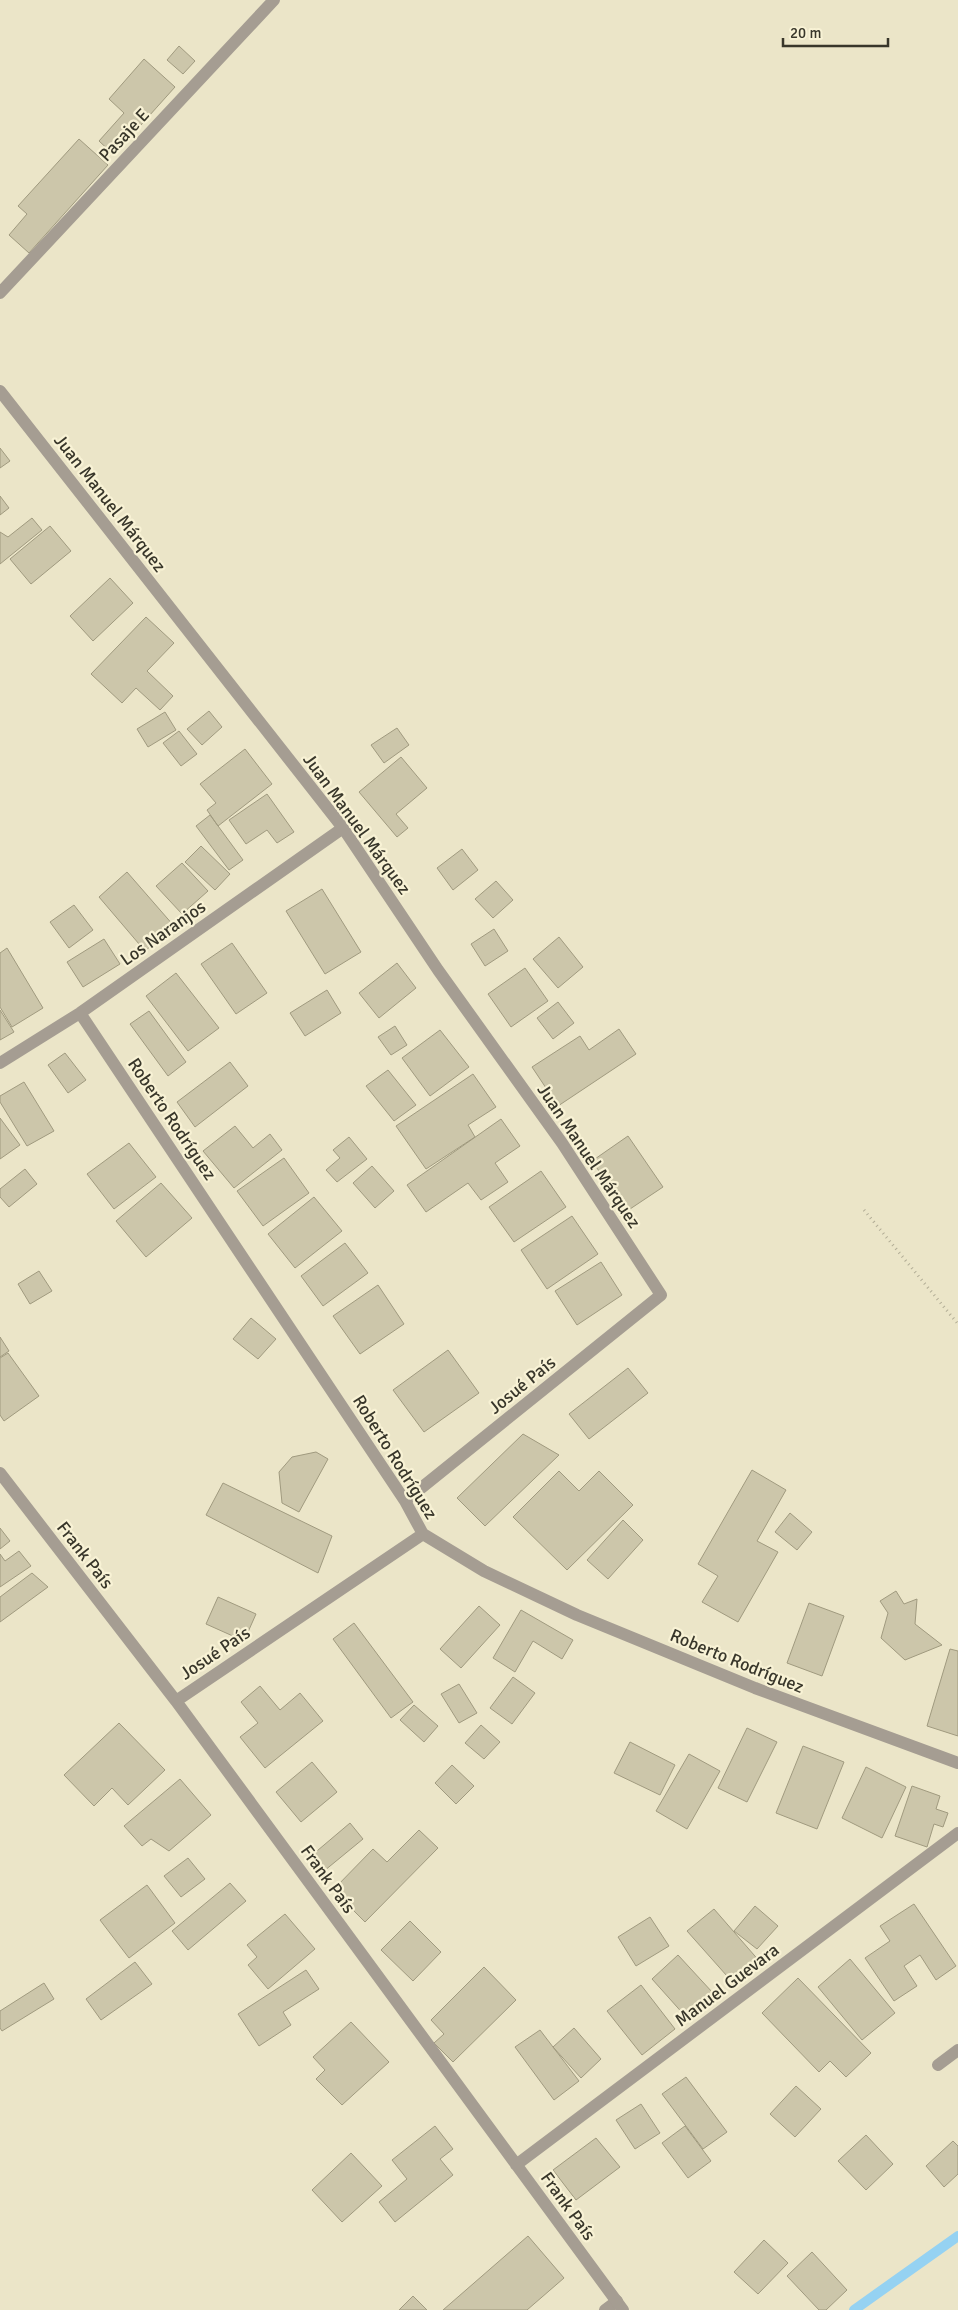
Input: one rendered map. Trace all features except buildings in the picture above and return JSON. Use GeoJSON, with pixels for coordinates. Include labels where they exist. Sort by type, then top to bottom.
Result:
{"type":"FeatureCollection","features":[{"type":"Feature","properties":{"kind":"street","name":"Pasaje E"},"geometry":{"type":"LineString","coordinates":[[0,293],[274,0]]}},
{"type":"Feature","properties":{"kind":"street","name":"Juan Manuel Márquez"},"geometry":{"type":"LineString","coordinates":[[0,391],[343,828],[438,970],[562,1144],[661,1296]]}},
{"type":"Feature","properties":{"kind":"street","name":"Los Naranjos"},"geometry":{"type":"LineString","coordinates":[[0,1063],[80,1013],[343,828]]}},
{"type":"Feature","properties":{"kind":"street","name":"Roberto Rodríguez"},"geometry":{"type":"LineString","coordinates":[[80,1013],[405,1501],[423,1534],[484,1571],[577,1615],[755,1688],[958,1764]]}},
{"type":"Feature","properties":{"kind":"street","name":"Josué País"},"geometry":{"type":"LineString","coordinates":[[405,1501],[661,1296]]}},
{"type":"Feature","properties":{"kind":"street","name":"Frank País"},"geometry":{"type":"LineString","coordinates":[[0,1473],[176,1700],[620,2306]]}},
{"type":"Feature","properties":{"kind":"street","name":"Josué País"},"geometry":{"type":"LineString","coordinates":[[176,1700],[423,1534]]}},
{"type":"Feature","properties":{"kind":"street","name":"Manuel Guevara"},"geometry":{"type":"LineString","coordinates":[[516,2165],[958,1833]]}},
{"type":"Feature","properties":{"kind":"street"},"geometry":{"type":"LineString","coordinates":[[938,2065],[958,2050]]}},
{"type":"Feature","properties":{"kind":"street"},"geometry":{"type":"LineString","coordinates":[[605,2310],[620,2306]]}},
{"type":"Feature","properties":{"kind":"path"},"geometry":{"type":"LineString","coordinates":[[864,1210],[958,1324]]}},
{"type":"Feature","properties":{"kind":"waterway"},"geometry":{"type":"LineString","coordinates":[[854,2310],[958,2236]]}}]}
